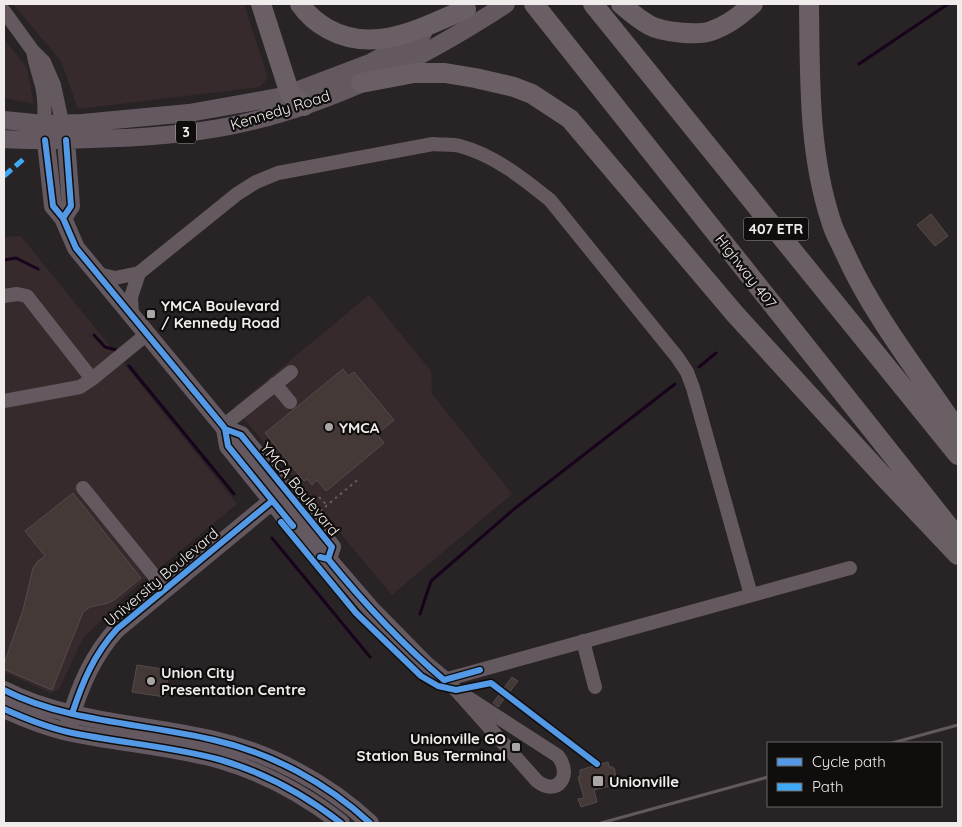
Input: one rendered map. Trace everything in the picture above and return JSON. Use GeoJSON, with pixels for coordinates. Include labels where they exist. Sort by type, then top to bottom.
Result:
{"type":"FeatureCollection","features":[{"type":"Feature","properties":{"kind":"highway"},"geometry":{"type":"LineString","coordinates":[[261,4],[297,100]]}},
{"type":"Feature","properties":{"kind":"highway"},"geometry":{"type":"LineString","coordinates":[[300,4],[318,23],[339,35],[351,39],[364,40],[382,39],[413,31],[472,12]]}},
{"type":"Feature","properties":{"kind":"highway","name":"407 ETR"},"geometry":{"type":"LineString","coordinates":[[593,4],[958,455]]}},
{"type":"Feature","properties":{"kind":"highway"},"geometry":{"type":"LineString","coordinates":[[621,4],[650,26],[698,34],[711,32],[740,16],[753,4]]}},
{"type":"Feature","properties":{"kind":"highway"},"geometry":{"type":"LineString","coordinates":[[809,4],[812,130],[818,171],[831,223],[850,264],[872,304],[958,432]]}},
{"type":"Feature","properties":{"kind":"highway","name":"Highway 407"},"geometry":{"type":"LineString","coordinates":[[534,5],[958,538]]}},
{"type":"Feature","properties":{"kind":"highway"},"geometry":{"type":"LineString","coordinates":[[361,83],[414,73],[445,73],[475,78],[514,87],[532,94],[570,119],[735,314],[876,469],[958,555]]}},
{"type":"Feature","properties":{"kind":"main road","name":"Kennedy Road"},"geometry":{"type":"LineString","coordinates":[[4,120],[66,140],[144,138],[230,126],[297,100],[472,12],[506,4]]}},
{"type":"Feature","properties":{"kind":"main road","name":"Kennedy Road"},"geometry":{"type":"LineString","coordinates":[[4,139],[44,132],[62,122],[82,123],[189,113],[262,100],[297,100],[361,83],[439,46],[472,12]]}},
{"type":"Feature","properties":{"kind":"main road"},"geometry":{"type":"LineString","coordinates":[[62,122],[66,140],[71,206],[63,218]]}},
{"type":"Feature","properties":{"kind":"main road","name":"YMCA Boulevard"},"geometry":{"type":"LineString","coordinates":[[44,132],[53,206],[63,218],[76,248],[224,427],[241,435],[279,496],[332,547],[328,559],[371,609],[426,665],[450,685]]}},
{"type":"Feature","properties":{"kind":"main road","name":"University Boulevard"},"geometry":{"type":"LineString","coordinates":[[67,732],[86,677],[105,642],[116,629],[279,496]]}},
{"type":"Feature","properties":{"kind":"main road"},"geometry":{"type":"LineString","coordinates":[[4,690],[38,704],[72,714],[189,734],[240,748],[280,764],[312,780],[336,795],[370,823]]}},
{"type":"Feature","properties":{"kind":"main road"},"geometry":{"type":"LineString","coordinates":[[4,709],[67,732],[189,752],[221,760],[262,776],[295,792],[320,807],[341,823]]}},
{"type":"Feature","properties":{"kind":"street"},"geometry":{"type":"LineString","coordinates":[[4,11],[33,51],[44,62],[54,85],[62,122]]}},
{"type":"Feature","properties":{"kind":"street"},"geometry":{"type":"LineString","coordinates":[[33,51],[35,66],[41,79],[43,93],[45,108],[44,132]]}},
{"type":"Feature","properties":{"kind":"street"},"geometry":{"type":"LineString","coordinates":[[98,274],[115,278],[139,273],[237,194],[256,182],[278,173],[433,144],[458,145],[476,152],[500,164],[528,182],[550,200],[666,343],[687,372],[694,388],[751,595]]}},
{"type":"Feature","properties":{"kind":"street"},"geometry":{"type":"LineString","coordinates":[[132,315],[131,297],[139,273]]}},
{"type":"Feature","properties":{"kind":"street"},"geometry":{"type":"LineString","coordinates":[[4,296],[17,294],[27,296],[92,379]]}},
{"type":"Feature","properties":{"kind":"street"},"geometry":{"type":"LineString","coordinates":[[4,399],[80,387],[147,334]]}},
{"type":"Feature","properties":{"kind":"street"},"geometry":{"type":"LineString","coordinates":[[224,427],[291,372]]}},
{"type":"Feature","properties":{"kind":"street"},"geometry":{"type":"LineString","coordinates":[[275,384],[290,402]]}},
{"type":"Feature","properties":{"kind":"street"},"geometry":{"type":"LineString","coordinates":[[83,488],[166,588]]}},
{"type":"Feature","properties":{"kind":"street"},"geometry":{"type":"LineString","coordinates":[[450,685],[480,670],[850,568]]}},
{"type":"Feature","properties":{"kind":"street"},"geometry":{"type":"LineString","coordinates":[[583,641],[595,687]]}},
{"type":"Feature","properties":{"kind":"street"},"geometry":{"type":"LineString","coordinates":[[450,685],[558,756],[565,769],[564,776],[560,782],[548,787],[537,781],[450,685]]}},
{"type":"Feature","properties":{"kind":"path"},"geometry":{"type":"LineString","coordinates":[[318,512],[360,478]]}},
{"type":"Feature","properties":{"kind":"path"},"geometry":{"type":"LineString","coordinates":[[319,497],[327,505]]}},
{"type":"Feature","properties":{"kind":"shaded area"},"geometry":{"type":"Polygon","coordinates":[[[13,4],[244,4],[268,78],[260,87],[78,109],[61,61],[13,4]]]}},
{"type":"Feature","properties":{"kind":"shaded area"},"geometry":{"type":"Polygon","coordinates":[[[4,39],[27,68],[34,104],[4,98],[4,39]]]}},
{"type":"Feature","properties":{"kind":"shaded area"},"geometry":{"type":"Polygon","coordinates":[[[21,236],[237,504],[123,598],[82,640],[59,690],[50,693],[4,672],[4,237],[21,236]]]}},
{"type":"Feature","properties":{"kind":"shaded area"},"geometry":{"type":"Polygon","coordinates":[[[369,295],[431,371],[432,394],[512,494],[392,595],[234,407],[369,295]]]}},
{"type":"Feature","properties":{"kind":"building"},"geometry":{"type":"Polygon","coordinates":[[[931,214],[948,236],[935,246],[917,225],[931,214]]]}},
{"type":"Feature","properties":{"kind":"building","name":"YMCA"},"geometry":{"type":"Polygon","coordinates":[[[343,369],[348,376],[354,372],[394,420],[377,434],[384,443],[326,491],[317,480],[312,485],[307,479],[304,481],[265,433],[343,369]]]}},
{"type":"Feature","properties":{"kind":"building"},"geometry":{"type":"Polygon","coordinates":[[[73,493],[141,578],[114,600],[90,607],[83,612],[52,690],[4,669],[4,664],[23,610],[33,568],[45,556],[25,531],[73,493]]]}},
{"type":"Feature","properties":{"kind":"building","name":"Union City Presentation Centre"},"geometry":{"type":"Polygon","coordinates":[[[137,665],[169,670],[165,697],[132,692],[137,665]]]}},
{"type":"Feature","properties":{"kind":"building"},"geometry":{"type":"Polygon","coordinates":[[[512,677],[518,681],[498,707],[493,703],[512,677]]]}},
{"type":"Feature","properties":{"kind":"building","name":"Unionville"},"geometry":{"type":"Polygon","coordinates":[[[608,762],[609,766],[614,768],[618,784],[594,790],[597,802],[581,807],[578,799],[584,798],[578,777],[580,777],[580,770],[608,762]]]}},
{"type":"Feature","properties":{"kind":"waterway"},"geometry":{"type":"LineString","coordinates":[[859,64],[948,4]]}},
{"type":"Feature","properties":{"kind":"waterway"},"geometry":{"type":"LineString","coordinates":[[4,260],[16,258],[38,269]]}},
{"type":"Feature","properties":{"kind":"waterway"},"geometry":{"type":"LineString","coordinates":[[94,335],[105,347],[116,350]]}},
{"type":"Feature","properties":{"kind":"waterway"},"geometry":{"type":"LineString","coordinates":[[699,367],[716,353]]}},
{"type":"Feature","properties":{"kind":"waterway"},"geometry":{"type":"LineString","coordinates":[[129,366],[234,494]]}},
{"type":"Feature","properties":{"kind":"waterway"},"geometry":{"type":"LineString","coordinates":[[420,614],[431,581],[514,509],[675,384]]}},
{"type":"Feature","properties":{"kind":"waterway"},"geometry":{"type":"LineString","coordinates":[[272,538],[370,657]]}},
{"type":"Feature","properties":{"kind":"railway"},"geometry":{"type":"LineString","coordinates":[[896,742],[958,725]]}},
{"type":"Feature","properties":{"kind":"railway"},"geometry":{"type":"LineString","coordinates":[[601,823],[767,777]]}},
{"type":"Feature","properties":{"kind":"marked path"},"geometry":{"type":"LineString","coordinates":[[4,176],[26,157]]}},
{"type":"Feature","properties":{"kind":"cycle path"},"geometry":{"type":"LineString","coordinates":[[45,140],[53,206],[63,218],[76,248],[225,429],[241,435],[332,547],[328,559]]}},
{"type":"Feature","properties":{"kind":"cycle path"},"geometry":{"type":"LineString","coordinates":[[63,218],[71,206],[66,140]]}},
{"type":"Feature","properties":{"kind":"cycle path"},"geometry":{"type":"LineString","coordinates":[[225,429],[228,446],[293,526]]}},
{"type":"Feature","properties":{"kind":"cycle path"},"geometry":{"type":"LineString","coordinates":[[72,714],[95,659],[117,629],[272,501]]}},
{"type":"Feature","properties":{"kind":"cycle path"},"geometry":{"type":"LineString","coordinates":[[281,522],[356,613],[421,676],[438,686],[456,690],[491,683],[597,764]]}},
{"type":"Feature","properties":{"kind":"cycle path"},"geometry":{"type":"LineString","coordinates":[[320,557],[328,559],[383,622],[444,680],[480,670]]}},
{"type":"Feature","properties":{"kind":"cycle path"},"geometry":{"type":"LineString","coordinates":[[4,690],[29,701],[81,716],[188,734],[256,753],[277,761],[317,783],[336,795],[370,823]]}},
{"type":"Feature","properties":{"kind":"cycle path"},"geometry":{"type":"LineString","coordinates":[[4,709],[35,722],[68,732],[183,751],[237,765],[269,778],[299,794],[341,823]]}},
{"type":"Feature","properties":{"kind":"place","name":"YMCA Boulevard / Kennedy Road"},"geometry":{"type":"Point","coordinates":[151,314]}},
{"type":"Feature","properties":{"kind":"place","name":"YMCA"},"geometry":{"type":"Point","coordinates":[329,427]}},
{"type":"Feature","properties":{"kind":"place","name":"Union City Presentation Centre"},"geometry":{"type":"Point","coordinates":[151,681]}},
{"type":"Feature","properties":{"kind":"place","name":"Unionville GO Station Bus Terminal"},"geometry":{"type":"Point","coordinates":[516,747]}},
{"type":"Feature","properties":{"kind":"place","name":"Unionville"},"geometry":{"type":"Point","coordinates":[598,781]}}]}
